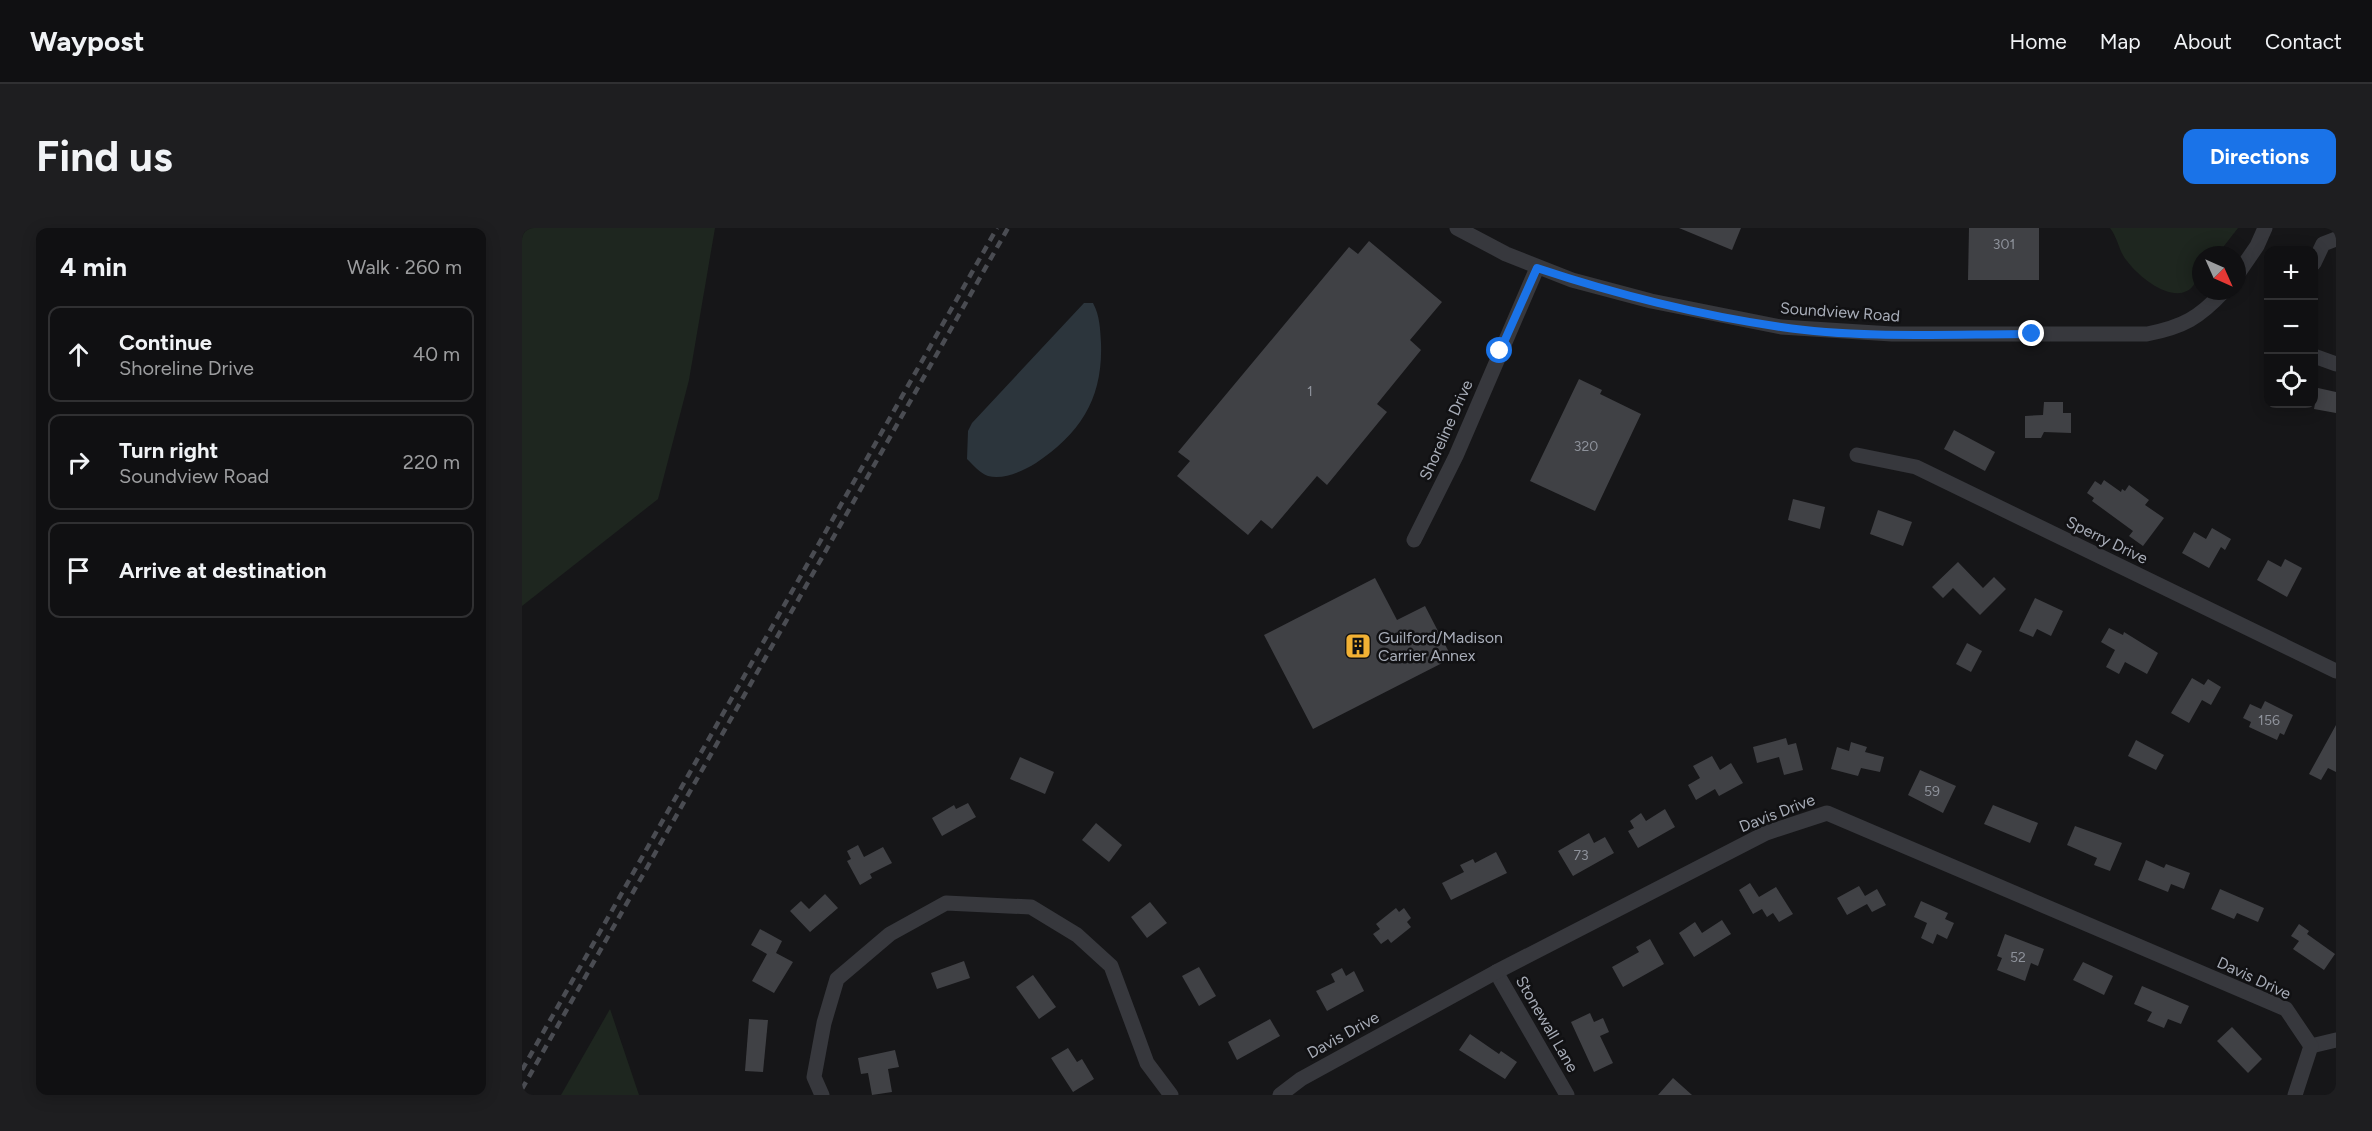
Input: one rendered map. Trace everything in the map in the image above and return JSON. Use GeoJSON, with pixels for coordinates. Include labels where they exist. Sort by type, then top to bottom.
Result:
{"type":"FeatureCollection","features":[{"type":"Feature","properties":{"kind":"street","name":"Soundview Road"},"geometry":{"type":"LineString","coordinates":[[1457,228],[1537,268],[1651,301],[1782,327],[1892,334],[2147,334],[2177,328],[2205,312],[2216,300]]}},
{"type":"Feature","properties":{"kind":"street"},"geometry":{"type":"LineString","coordinates":[[2246,262],[2257,246],[2265,228]]}},
{"type":"Feature","properties":{"kind":"street"},"geometry":{"type":"LineString","coordinates":[[2318,252],[2322,244],[2336,238]]}},
{"type":"Feature","properties":{"kind":"street","name":"Shoreline Drive"},"geometry":{"type":"LineString","coordinates":[[1414,540],[1456,456],[1537,268]]}},
{"type":"Feature","properties":{"kind":"street"},"geometry":{"type":"LineString","coordinates":[[2318,358],[2336,364]]}},
{"type":"Feature","properties":{"kind":"street","name":"Sperry Drive"},"geometry":{"type":"LineString","coordinates":[[1857,455],[1916,467],[2336,671]]}},
{"type":"Feature","properties":{"kind":"street","name":"Davis Drive"},"geometry":{"type":"LineString","coordinates":[[1280,1095],[1301,1079],[1496,972],[1766,833],[1827,813],[2286,1010],[2311,1046]]}},
{"type":"Feature","properties":{"kind":"street"},"geometry":{"type":"LineString","coordinates":[[822,1095],[814,1077],[824,1023],[837,979],[890,934],[946,903],[1031,907],[1077,935],[1111,966],[1147,1063],[1171,1095]]}},
{"type":"Feature","properties":{"kind":"street","name":"Stonewall Lane"},"geometry":{"type":"LineString","coordinates":[[1496,972],[1567,1095]]}},
{"type":"Feature","properties":{"kind":"street"},"geometry":{"type":"LineString","coordinates":[[2295,1095],[2311,1046],[2336,1040]]}},
{"type":"Feature","properties":{"kind":"shaded area"},"geometry":{"type":"Polygon","coordinates":[[[522,228],[715,228],[689,380],[658,499],[522,606],[522,228]]]}},
{"type":"Feature","properties":{"kind":"shaded area"},"geometry":{"type":"Polygon","coordinates":[[[2110,228],[2238,228],[2224,246],[2192,246],[2192,287],[2184,292],[2173,293],[2149,282],[2137,272],[2124,257],[2110,228]]]}},
{"type":"Feature","properties":{"kind":"shaded area"},"geometry":{"type":"Polygon","coordinates":[[[1084,303],[1093,303],[1099,323],[1101,343],[1098,381],[1086,412],[1065,439],[1036,463],[1007,476],[985,475],[967,459],[968,431],[972,423],[1084,303]]]}},
{"type":"Feature","properties":{"kind":"shaded area"},"geometry":{"type":"Polygon","coordinates":[[[610,1009],[639,1095],[561,1095],[610,1009]]]}},
{"type":"Feature","properties":{"kind":"building"},"geometry":{"type":"Polygon","coordinates":[[[1679,228],[1741,228],[1732,250],[1679,228]]]}},
{"type":"Feature","properties":{"kind":"building"},"geometry":{"type":"Polygon","coordinates":[[[1969,228],[2039,228],[2039,280],[1968,280],[1969,228]]]}},
{"type":"Feature","properties":{"kind":"building"},"geometry":{"type":"Polygon","coordinates":[[[1369,241],[1442,302],[1410,340],[1421,350],[1377,404],[1387,412],[1327,485],[1317,476],[1272,529],[1261,520],[1248,535],[1177,476],[1190,461],[1178,452],[1349,247],[1358,254],[1369,241]]]}},
{"type":"Feature","properties":{"kind":"building"},"geometry":{"type":"Polygon","coordinates":[[[1579,379],[1602,390],[1600,394],[1641,414],[1595,511],[1530,481],[1579,379]]]}},
{"type":"Feature","properties":{"kind":"building"},"geometry":{"type":"Polygon","coordinates":[[[2318,388],[2336,392],[2336,413],[2314,409],[2318,408],[2318,388]]]}},
{"type":"Feature","properties":{"kind":"building"},"geometry":{"type":"Polygon","coordinates":[[[2044,402],[2063,402],[2063,413],[2071,413],[2071,433],[2044,432],[2041,438],[2025,438],[2025,416],[2043,415],[2044,402]]]}},
{"type":"Feature","properties":{"kind":"building"},"geometry":{"type":"Polygon","coordinates":[[[1954,430],[1995,452],[1985,471],[1944,449],[1954,430]]]}},
{"type":"Feature","properties":{"kind":"building"},"geometry":{"type":"Polygon","coordinates":[[[2104,480],[2121,492],[2122,489],[2125,491],[2129,485],[2149,500],[2145,505],[2164,518],[2143,546],[2129,536],[2133,531],[2092,501],[2094,498],[2087,493],[2095,481],[2101,485],[2104,480]]]}},
{"type":"Feature","properties":{"kind":"building"},"geometry":{"type":"Polygon","coordinates":[[[1793,499],[1825,507],[1820,529],[1788,520],[1793,499]]]}},
{"type":"Feature","properties":{"kind":"building"},"geometry":{"type":"Polygon","coordinates":[[[1878,510],[1912,522],[1903,546],[1870,534],[1878,510]]]}},
{"type":"Feature","properties":{"kind":"building"},"geometry":{"type":"Polygon","coordinates":[[[2212,528],[2231,539],[2225,550],[2221,547],[2209,568],[2182,553],[2194,532],[2206,539],[2212,528]]]}},
{"type":"Feature","properties":{"kind":"building"},"geometry":{"type":"Polygon","coordinates":[[[2285,559],[2302,568],[2287,597],[2257,580],[2268,560],[2281,567],[2285,559]]]}},
{"type":"Feature","properties":{"kind":"building"},"geometry":{"type":"Polygon","coordinates":[[[1958,562],[1983,588],[1994,577],[2006,589],[1980,615],[1953,588],[1943,598],[1932,587],[1958,562]]]}},
{"type":"Feature","properties":{"kind":"building","name":"Guilford/Madison Carrier Annex"},"geometry":{"type":"Polygon","coordinates":[[[1375,578],[1397,620],[1425,606],[1452,658],[1313,729],[1264,635],[1375,578]]]}},
{"type":"Feature","properties":{"kind":"building"},"geometry":{"type":"Polygon","coordinates":[[[2035,598],[2063,611],[2051,636],[2037,629],[2033,637],[2019,631],[2035,598]]]}},
{"type":"Feature","properties":{"kind":"building"},"geometry":{"type":"Polygon","coordinates":[[[2109,628],[2123,635],[2124,632],[2158,653],[2147,674],[2125,662],[2119,674],[2106,667],[2115,650],[2101,642],[2109,628]]]}},
{"type":"Feature","properties":{"kind":"building"},"geometry":{"type":"Polygon","coordinates":[[[1967,643],[1982,651],[1971,672],[1956,664],[1967,643]]]}},
{"type":"Feature","properties":{"kind":"building"},"geometry":{"type":"Polygon","coordinates":[[[2192,678],[2204,685],[2208,679],[2221,687],[2211,705],[2202,700],[2189,723],[2171,713],[2192,678]]]}},
{"type":"Feature","properties":{"kind":"building"},"geometry":{"type":"Polygon","coordinates":[[[2265,701],[2293,715],[2284,735],[2280,733],[2277,740],[2249,727],[2251,722],[2243,718],[2250,704],[2261,709],[2265,701]]]}},
{"type":"Feature","properties":{"kind":"building"},"geometry":{"type":"Polygon","coordinates":[[[2336,725],[2336,772],[2328,768],[2321,780],[2309,774],[2336,725]]]}},
{"type":"Feature","properties":{"kind":"building"},"geometry":{"type":"Polygon","coordinates":[[[1786,738],[1788,745],[1796,743],[1803,770],[1784,775],[1779,757],[1757,763],[1753,747],[1786,738]]]}},
{"type":"Feature","properties":{"kind":"building"},"geometry":{"type":"Polygon","coordinates":[[[2136,740],[2164,755],[2156,770],[2128,756],[2136,740]]]}},
{"type":"Feature","properties":{"kind":"building"},"geometry":{"type":"Polygon","coordinates":[[[1851,742],[1867,747],[1865,752],[1884,757],[1880,772],[1861,768],[1858,776],[1831,769],[1837,747],[1849,751],[1851,742]]]}},
{"type":"Feature","properties":{"kind":"building"},"geometry":{"type":"Polygon","coordinates":[[[1712,756],[1720,770],[1731,763],[1743,783],[1719,796],[1715,789],[1696,800],[1688,785],[1700,778],[1693,766],[1712,756]]]}},
{"type":"Feature","properties":{"kind":"building"},"geometry":{"type":"Polygon","coordinates":[[[1020,757],[1054,772],[1045,794],[1010,779],[1020,757]]]}},
{"type":"Feature","properties":{"kind":"building"},"geometry":{"type":"Polygon","coordinates":[[[1920,770],[1956,786],[1943,813],[1908,795],[1920,770]]]}},
{"type":"Feature","properties":{"kind":"building"},"geometry":{"type":"Polygon","coordinates":[[[968,803],[976,817],[942,836],[932,818],[954,805],[956,809],[968,803]]]}},
{"type":"Feature","properties":{"kind":"building"},"geometry":{"type":"Polygon","coordinates":[[[1993,805],[2038,823],[2030,843],[1984,824],[1993,805]]]}},
{"type":"Feature","properties":{"kind":"building"},"geometry":{"type":"Polygon","coordinates":[[[1665,809],[1675,827],[1638,848],[1628,831],[1634,828],[1630,821],[1641,813],[1646,821],[1665,809]]]}},
{"type":"Feature","properties":{"kind":"building"},"geometry":{"type":"Polygon","coordinates":[[[1096,823],[1122,845],[1109,862],[1082,840],[1096,823]]]}},
{"type":"Feature","properties":{"kind":"building"},"geometry":{"type":"Polygon","coordinates":[[[2075,826],[2122,843],[2110,871],[2094,865],[2097,858],[2067,845],[2075,826]]]}},
{"type":"Feature","properties":{"kind":"building"},"geometry":{"type":"Polygon","coordinates":[[[1589,833],[1594,843],[1605,837],[1614,853],[1573,876],[1558,851],[1589,833]]]}},
{"type":"Feature","properties":{"kind":"building"},"geometry":{"type":"Polygon","coordinates":[[[858,845],[864,857],[883,847],[892,863],[870,874],[872,878],[860,885],[847,861],[851,859],[847,851],[858,845]]]}},
{"type":"Feature","properties":{"kind":"building"},"geometry":{"type":"Polygon","coordinates":[[[1496,852],[1507,873],[1451,900],[1442,883],[1464,872],[1460,865],[1473,859],[1475,863],[1496,852]]]}},
{"type":"Feature","properties":{"kind":"building"},"geometry":{"type":"Polygon","coordinates":[[[2146,860],[2164,868],[2166,864],[2190,873],[2184,889],[2171,884],[2168,892],[2138,880],[2146,860]]]}},
{"type":"Feature","properties":{"kind":"building"},"geometry":{"type":"Polygon","coordinates":[[[1750,883],[1759,897],[1776,887],[1793,914],[1779,922],[1773,913],[1767,917],[1762,909],[1753,914],[1739,890],[1750,883]]]}},
{"type":"Feature","properties":{"kind":"building"},"geometry":{"type":"Polygon","coordinates":[[[1859,886],[1865,896],[1877,889],[1886,905],[1872,912],[1867,904],[1847,915],[1837,898],[1859,886]]]}},
{"type":"Feature","properties":{"kind":"building"},"geometry":{"type":"Polygon","coordinates":[[[2220,889],[2264,908],[2258,922],[2237,913],[2234,919],[2211,909],[2220,889]]]}},
{"type":"Feature","properties":{"kind":"building"},"geometry":{"type":"Polygon","coordinates":[[[825,894],[838,908],[810,932],[790,911],[801,901],[809,909],[825,894]]]}},
{"type":"Feature","properties":{"kind":"building"},"geometry":{"type":"Polygon","coordinates":[[[1921,901],[1948,913],[1945,919],[1954,923],[1947,939],[1937,934],[1933,944],[1921,938],[1927,923],[1914,917],[1921,901]]]}},
{"type":"Feature","properties":{"kind":"building"},"geometry":{"type":"Polygon","coordinates":[[[1150,902],[1167,923],[1147,938],[1131,917],[1150,902]]]}},
{"type":"Feature","properties":{"kind":"building"},"geometry":{"type":"Polygon","coordinates":[[[1396,908],[1399,912],[1404,908],[1411,918],[1407,922],[1411,927],[1391,943],[1388,939],[1381,944],[1373,934],[1380,929],[1376,924],[1396,908]]]}},
{"type":"Feature","properties":{"kind":"building"},"geometry":{"type":"Polygon","coordinates":[[[1722,920],[1731,934],[1694,957],[1679,933],[1695,922],[1702,933],[1722,920]]]}},
{"type":"Feature","properties":{"kind":"building"},"geometry":{"type":"Polygon","coordinates":[[[2299,924],[2309,931],[2307,934],[2335,954],[2324,970],[2293,949],[2299,941],[2291,936],[2299,924]]]}},
{"type":"Feature","properties":{"kind":"building"},"geometry":{"type":"Polygon","coordinates":[[[760,929],[782,941],[776,953],[793,962],[774,993],[752,981],[767,954],[751,945],[760,929]]]}},
{"type":"Feature","properties":{"kind":"building"},"geometry":{"type":"Polygon","coordinates":[[[2005,934],[2044,949],[2038,966],[2031,963],[2025,981],[1997,970],[2002,958],[1997,956],[2005,934]]]}},
{"type":"Feature","properties":{"kind":"building"},"geometry":{"type":"Polygon","coordinates":[[[1650,939],[1664,964],[1623,987],[1612,967],[1639,952],[1636,947],[1650,939]]]}},
{"type":"Feature","properties":{"kind":"building"},"geometry":{"type":"Polygon","coordinates":[[[964,961],[970,978],[937,989],[931,973],[964,961]]]}},
{"type":"Feature","properties":{"kind":"building"},"geometry":{"type":"Polygon","coordinates":[[[2083,962],[2113,976],[2104,995],[2073,980],[2083,962]]]}},
{"type":"Feature","properties":{"kind":"building"},"geometry":{"type":"Polygon","coordinates":[[[1199,967],[1216,996],[1199,1006],[1182,976],[1199,967]]]}},
{"type":"Feature","properties":{"kind":"building"},"geometry":{"type":"Polygon","coordinates":[[[1342,968],[1346,976],[1354,971],[1364,991],[1327,1011],[1316,991],[1335,982],[1331,974],[1342,968]]]}},
{"type":"Feature","properties":{"kind":"building"},"geometry":{"type":"Polygon","coordinates":[[[1033,975],[1056,1007],[1039,1019],[1016,987],[1033,975]]]}},
{"type":"Feature","properties":{"kind":"building"},"geometry":{"type":"Polygon","coordinates":[[[2142,986],[2189,1006],[2181,1024],[2168,1019],[2164,1028],[2147,1021],[2152,1012],[2134,1004],[2142,986]]]}},
{"type":"Feature","properties":{"kind":"building"},"geometry":{"type":"Polygon","coordinates":[[[1590,1013],[1594,1022],[1603,1018],[1609,1032],[1600,1036],[1613,1063],[1594,1072],[1571,1022],[1590,1013]]]}},
{"type":"Feature","properties":{"kind":"building"},"geometry":{"type":"Polygon","coordinates":[[[749,1019],[768,1020],[763,1072],[745,1071],[749,1019]]]}},
{"type":"Feature","properties":{"kind":"building"},"geometry":{"type":"Polygon","coordinates":[[[1270,1019],[1280,1036],[1237,1060],[1228,1042],[1270,1019]]]}},
{"type":"Feature","properties":{"kind":"building"},"geometry":{"type":"Polygon","coordinates":[[[2232,1027],[2262,1059],[2248,1073],[2217,1041],[2232,1027]]]}},
{"type":"Feature","properties":{"kind":"building"},"geometry":{"type":"Polygon","coordinates":[[[1470,1034],[1499,1054],[1501,1051],[1517,1062],[1505,1079],[1459,1050],[1470,1034]]]}},
{"type":"Feature","properties":{"kind":"building"},"geometry":{"type":"Polygon","coordinates":[[[1068,1048],[1077,1062],[1082,1059],[1094,1079],[1073,1092],[1051,1058],[1068,1048]]]}},
{"type":"Feature","properties":{"kind":"building"},"geometry":{"type":"Polygon","coordinates":[[[895,1050],[899,1067],[888,1069],[892,1092],[872,1095],[868,1073],[861,1074],[858,1058],[895,1050]]]}},
{"type":"Feature","properties":{"kind":"building"},"geometry":{"type":"Polygon","coordinates":[[[1673,1078],[1692,1095],[1658,1095],[1673,1078]]]}},
{"type":"Feature","properties":{"kind":"railway"},"geometry":{"type":"LineString","coordinates":[[522,1070],[997,228]]}},
{"type":"Feature","properties":{"kind":"railway"},"geometry":{"type":"LineString","coordinates":[[522,1089],[1008,228]]}},
{"type":"Feature","properties":{"kind":"place","name":"Guilford/Madison Carrier Annex"},"geometry":{"type":"Point","coordinates":[1358,646]}},
{"type":"Feature","properties":{"kind":"route"},"geometry":{"type":"LineString","coordinates":[[1500,351],[1537,268],[1651,301],[1782,327],[1892,334],[2032,334]]}}]}
